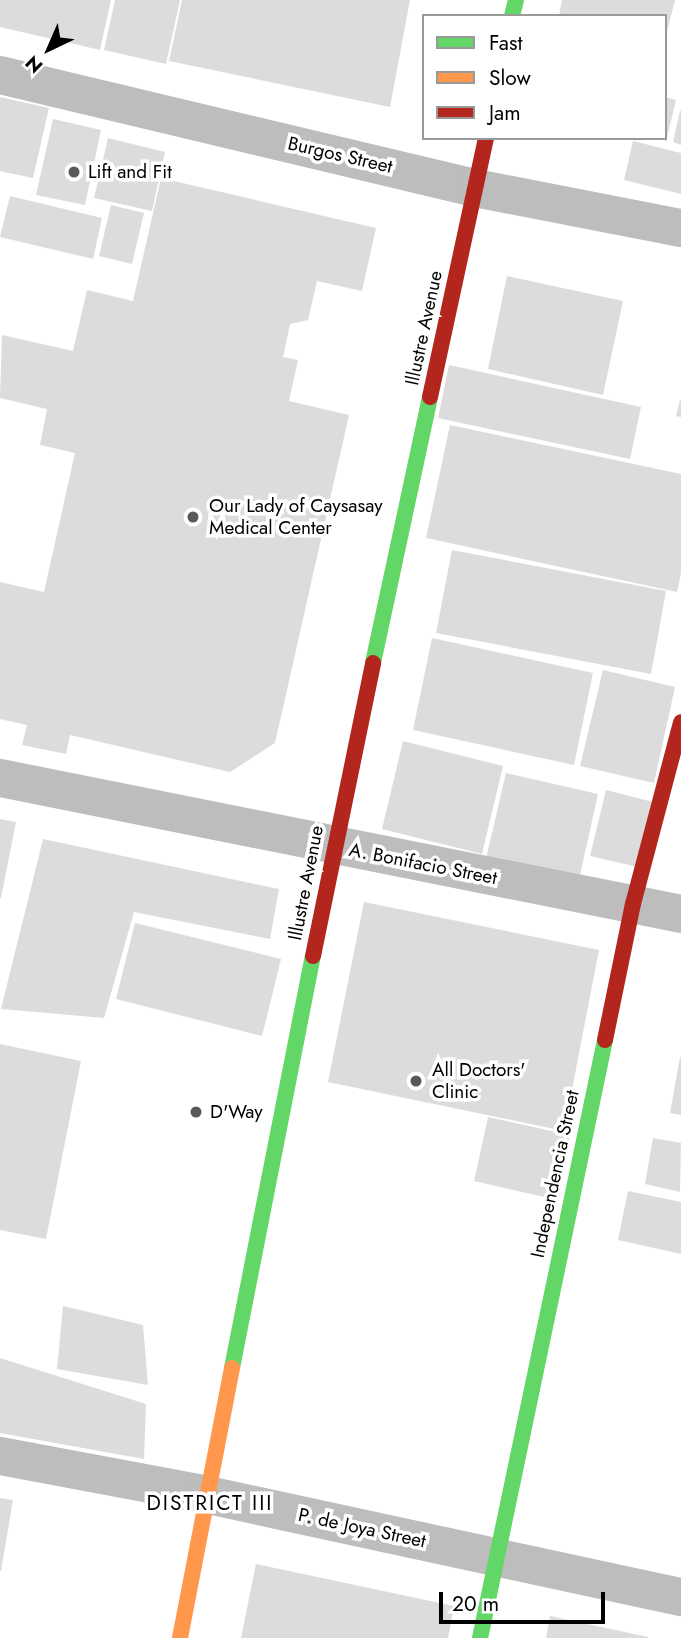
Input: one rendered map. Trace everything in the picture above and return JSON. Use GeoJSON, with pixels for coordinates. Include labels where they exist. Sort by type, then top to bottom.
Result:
{"type":"FeatureCollection","features":[{"type":"Feature","properties":{"kind":"main road","name":"Illustre Avenue"},"geometry":{"type":"LineString","coordinates":[[180,1638],[334,847],[486,140]]}},
{"type":"Feature","properties":{"kind":"main road","name":"Independencia Street"},"geometry":{"type":"LineString","coordinates":[[480,1638],[633,904],[681,722]]}},
{"type":"Feature","properties":{"kind":"street","name":"Burgos Street"},"geometry":{"type":"LineString","coordinates":[[0,75],[475,188],[681,228]]}},
{"type":"Feature","properties":{"kind":"street","name":"A. Bonifacio Street"},"geometry":{"type":"LineString","coordinates":[[0,778],[334,847],[681,914]]}},
{"type":"Feature","properties":{"kind":"street","name":"P. de Joya Street"},"geometry":{"type":"LineString","coordinates":[[0,1456],[208,1495],[681,1597]]}},
{"type":"Feature","properties":{"kind":"building"},"geometry":{"type":"Polygon","coordinates":[[[0,0],[111,0],[100,50],[0,27],[0,0]]]}},
{"type":"Feature","properties":{"kind":"building"},"geometry":{"type":"Polygon","coordinates":[[[115,0],[180,0],[166,64],[104,50],[115,0]]]}},
{"type":"Feature","properties":{"kind":"building"},"geometry":{"type":"Polygon","coordinates":[[[182,0],[410,0],[390,107],[169,61],[182,0]]]}},
{"type":"Feature","properties":{"kind":"building"},"geometry":{"type":"Polygon","coordinates":[[[562,0],[675,0],[667,31],[667,14],[559,14],[562,0]]]}},
{"type":"Feature","properties":{"kind":"building"},"geometry":{"type":"Polygon","coordinates":[[[0,97],[49,108],[33,178],[0,171],[0,97]]]}},
{"type":"Feature","properties":{"kind":"building"},"geometry":{"type":"Polygon","coordinates":[[[667,98],[676,100],[667,138],[667,98]]]}},
{"type":"Feature","properties":{"kind":"building"},"geometry":{"type":"Polygon","coordinates":[[[681,111],[681,145],[673,142],[681,111]]]}},
{"type":"Feature","properties":{"kind":"building"},"geometry":{"type":"Polygon","coordinates":[[[53,119],[101,130],[85,205],[36,195],[53,119]]]}},
{"type":"Feature","properties":{"kind":"building"},"geometry":{"type":"Polygon","coordinates":[[[108,138],[165,152],[152,211],[94,198],[108,138]]]}},
{"type":"Feature","properties":{"kind":"building"},"geometry":{"type":"Polygon","coordinates":[[[633,141],[681,153],[681,194],[624,180],[633,141]]]}},
{"type":"Feature","properties":{"kind":"building","name":"Our Lady of Caysasay Medical Center"},"geometry":{"type":"Polygon","coordinates":[[[161,178],[376,228],[362,291],[317,281],[308,320],[290,324],[283,357],[298,360],[289,401],[349,415],[275,743],[230,772],[70,735],[66,754],[22,745],[27,725],[0,719],[0,582],[44,592],[75,453],[40,445],[47,409],[0,398],[2,335],[73,351],[87,290],[133,301],[161,178]]]}},
{"type":"Feature","properties":{"kind":"building"},"geometry":{"type":"Polygon","coordinates":[[[10,196],[102,218],[93,259],[0,237],[10,196]]]}},
{"type":"Feature","properties":{"kind":"building"},"geometry":{"type":"Polygon","coordinates":[[[111,205],[144,213],[132,264],[99,256],[111,205]]]}},
{"type":"Feature","properties":{"kind":"building"},"geometry":{"type":"Polygon","coordinates":[[[507,276],[623,301],[603,395],[488,369],[507,276]]]}},
{"type":"Feature","properties":{"kind":"building"},"geometry":{"type":"Polygon","coordinates":[[[449,365],[641,407],[630,459],[438,418],[449,365]]]}},
{"type":"Feature","properties":{"kind":"building"},"geometry":{"type":"Polygon","coordinates":[[[681,401],[681,417],[676,416],[681,401]]]}},
{"type":"Feature","properties":{"kind":"building"},"geometry":{"type":"Polygon","coordinates":[[[450,425],[681,474],[681,573],[677,592],[426,538],[450,425]]]}},
{"type":"Feature","properties":{"kind":"building"},"geometry":{"type":"Polygon","coordinates":[[[452,550],[666,591],[651,674],[436,633],[452,550]]]}},
{"type":"Feature","properties":{"kind":"building"},"geometry":{"type":"Polygon","coordinates":[[[432,638],[593,673],[574,765],[413,730],[432,638]]]}},
{"type":"Feature","properties":{"kind":"building"},"geometry":{"type":"Polygon","coordinates":[[[603,670],[675,687],[654,783],[580,766],[603,670]]]}},
{"type":"Feature","properties":{"kind":"building"},"geometry":{"type":"Polygon","coordinates":[[[403,741],[503,766],[482,854],[382,829],[403,741]]]}},
{"type":"Feature","properties":{"kind":"building"},"geometry":{"type":"Polygon","coordinates":[[[506,773],[598,794],[578,884],[485,863],[506,773]]]}},
{"type":"Feature","properties":{"kind":"building"},"geometry":{"type":"Polygon","coordinates":[[[606,790],[653,802],[638,867],[590,856],[606,790]]]}},
{"type":"Feature","properties":{"kind":"building"},"geometry":{"type":"Polygon","coordinates":[[[0,819],[16,822],[1,898],[0,898],[0,819]]]}},
{"type":"Feature","properties":{"kind":"building"},"geometry":{"type":"Polygon","coordinates":[[[43,839],[279,889],[270,939],[134,912],[104,1018],[1,1009],[43,839]]]}},
{"type":"Feature","properties":{"kind":"building"},"geometry":{"type":"Polygon","coordinates":[[[364,902],[599,950],[564,1131],[328,1082],[364,902]]]}},
{"type":"Feature","properties":{"kind":"building"},"geometry":{"type":"Polygon","coordinates":[[[135,923],[281,959],[262,1036],[116,999],[135,923]]]}},
{"type":"Feature","properties":{"kind":"building"},"geometry":{"type":"Polygon","coordinates":[[[0,1044],[81,1061],[46,1239],[0,1230],[0,1044]]]}},
{"type":"Feature","properties":{"kind":"building"},"geometry":{"type":"Polygon","coordinates":[[[681,1057],[681,1115],[670,1113],[681,1057]]]}},
{"type":"Feature","properties":{"kind":"building"},"geometry":{"type":"Polygon","coordinates":[[[488,1117],[570,1135],[557,1200],[474,1181],[488,1117]]]}},
{"type":"Feature","properties":{"kind":"building"},"geometry":{"type":"Polygon","coordinates":[[[653,1138],[681,1143],[680,1192],[645,1184],[653,1138]]]}},
{"type":"Feature","properties":{"kind":"building"},"geometry":{"type":"Polygon","coordinates":[[[628,1191],[681,1202],[681,1254],[618,1240],[628,1191]]]}},
{"type":"Feature","properties":{"kind":"building"},"geometry":{"type":"Polygon","coordinates":[[[63,1306],[143,1325],[148,1385],[57,1369],[63,1306]]]}},
{"type":"Feature","properties":{"kind":"building"},"geometry":{"type":"Polygon","coordinates":[[[0,1358],[146,1404],[144,1459],[0,1433],[0,1358]]]}},
{"type":"Feature","properties":{"kind":"building"},"geometry":{"type":"Polygon","coordinates":[[[0,1498],[13,1500],[1,1571],[0,1571],[0,1498]]]}},
{"type":"Feature","properties":{"kind":"building"},"geometry":{"type":"Polygon","coordinates":[[[256,1564],[454,1606],[448,1638],[241,1638],[256,1564]]]}},
{"type":"Feature","properties":{"kind":"building"},"geometry":{"type":"Polygon","coordinates":[[[550,1616],[648,1637],[648,1638],[546,1638],[550,1616]]]}},
{"type":"Feature","properties":{"kind":"traffic: fast"},"geometry":{"type":"LineString","coordinates":[[512,14],[516,0]]}},
{"type":"Feature","properties":{"kind":"traffic: fast"},"geometry":{"type":"LineString","coordinates":[[373,663],[430,397]]}},
{"type":"Feature","properties":{"kind":"traffic: fast"},"geometry":{"type":"LineString","coordinates":[[232,1368],[313,956]]}},
{"type":"Feature","properties":{"kind":"traffic: fast"},"geometry":{"type":"LineString","coordinates":[[480,1638],[605,1040]]}},
{"type":"Feature","properties":{"kind":"traffic: slow"},"geometry":{"type":"LineString","coordinates":[[180,1638],[232,1368]]}},
{"type":"Feature","properties":{"kind":"traffic: jam"},"geometry":{"type":"LineString","coordinates":[[430,397],[486,140]]}},
{"type":"Feature","properties":{"kind":"traffic: jam"},"geometry":{"type":"LineString","coordinates":[[313,956],[373,663]]}},
{"type":"Feature","properties":{"kind":"traffic: jam"},"geometry":{"type":"LineString","coordinates":[[605,1040],[633,904],[681,722]]}},
{"type":"Feature","properties":{"kind":"place","name":"Lift and Fit"},"geometry":{"type":"Point","coordinates":[74,172]}},
{"type":"Feature","properties":{"kind":"place","name":"Our Lady of Caysasay Medical Center"},"geometry":{"type":"Point","coordinates":[193,517]}},
{"type":"Feature","properties":{"kind":"place","name":"All Doctors' Clinic"},"geometry":{"type":"Point","coordinates":[416,1081]}},
{"type":"Feature","properties":{"kind":"place","name":"D'Way"},"geometry":{"type":"Point","coordinates":[196,1112]}},
{"type":"Feature","properties":{"kind":"district","name":"DISTRICT III"},"geometry":{"type":"Point","coordinates":[210,1503]}}]}
